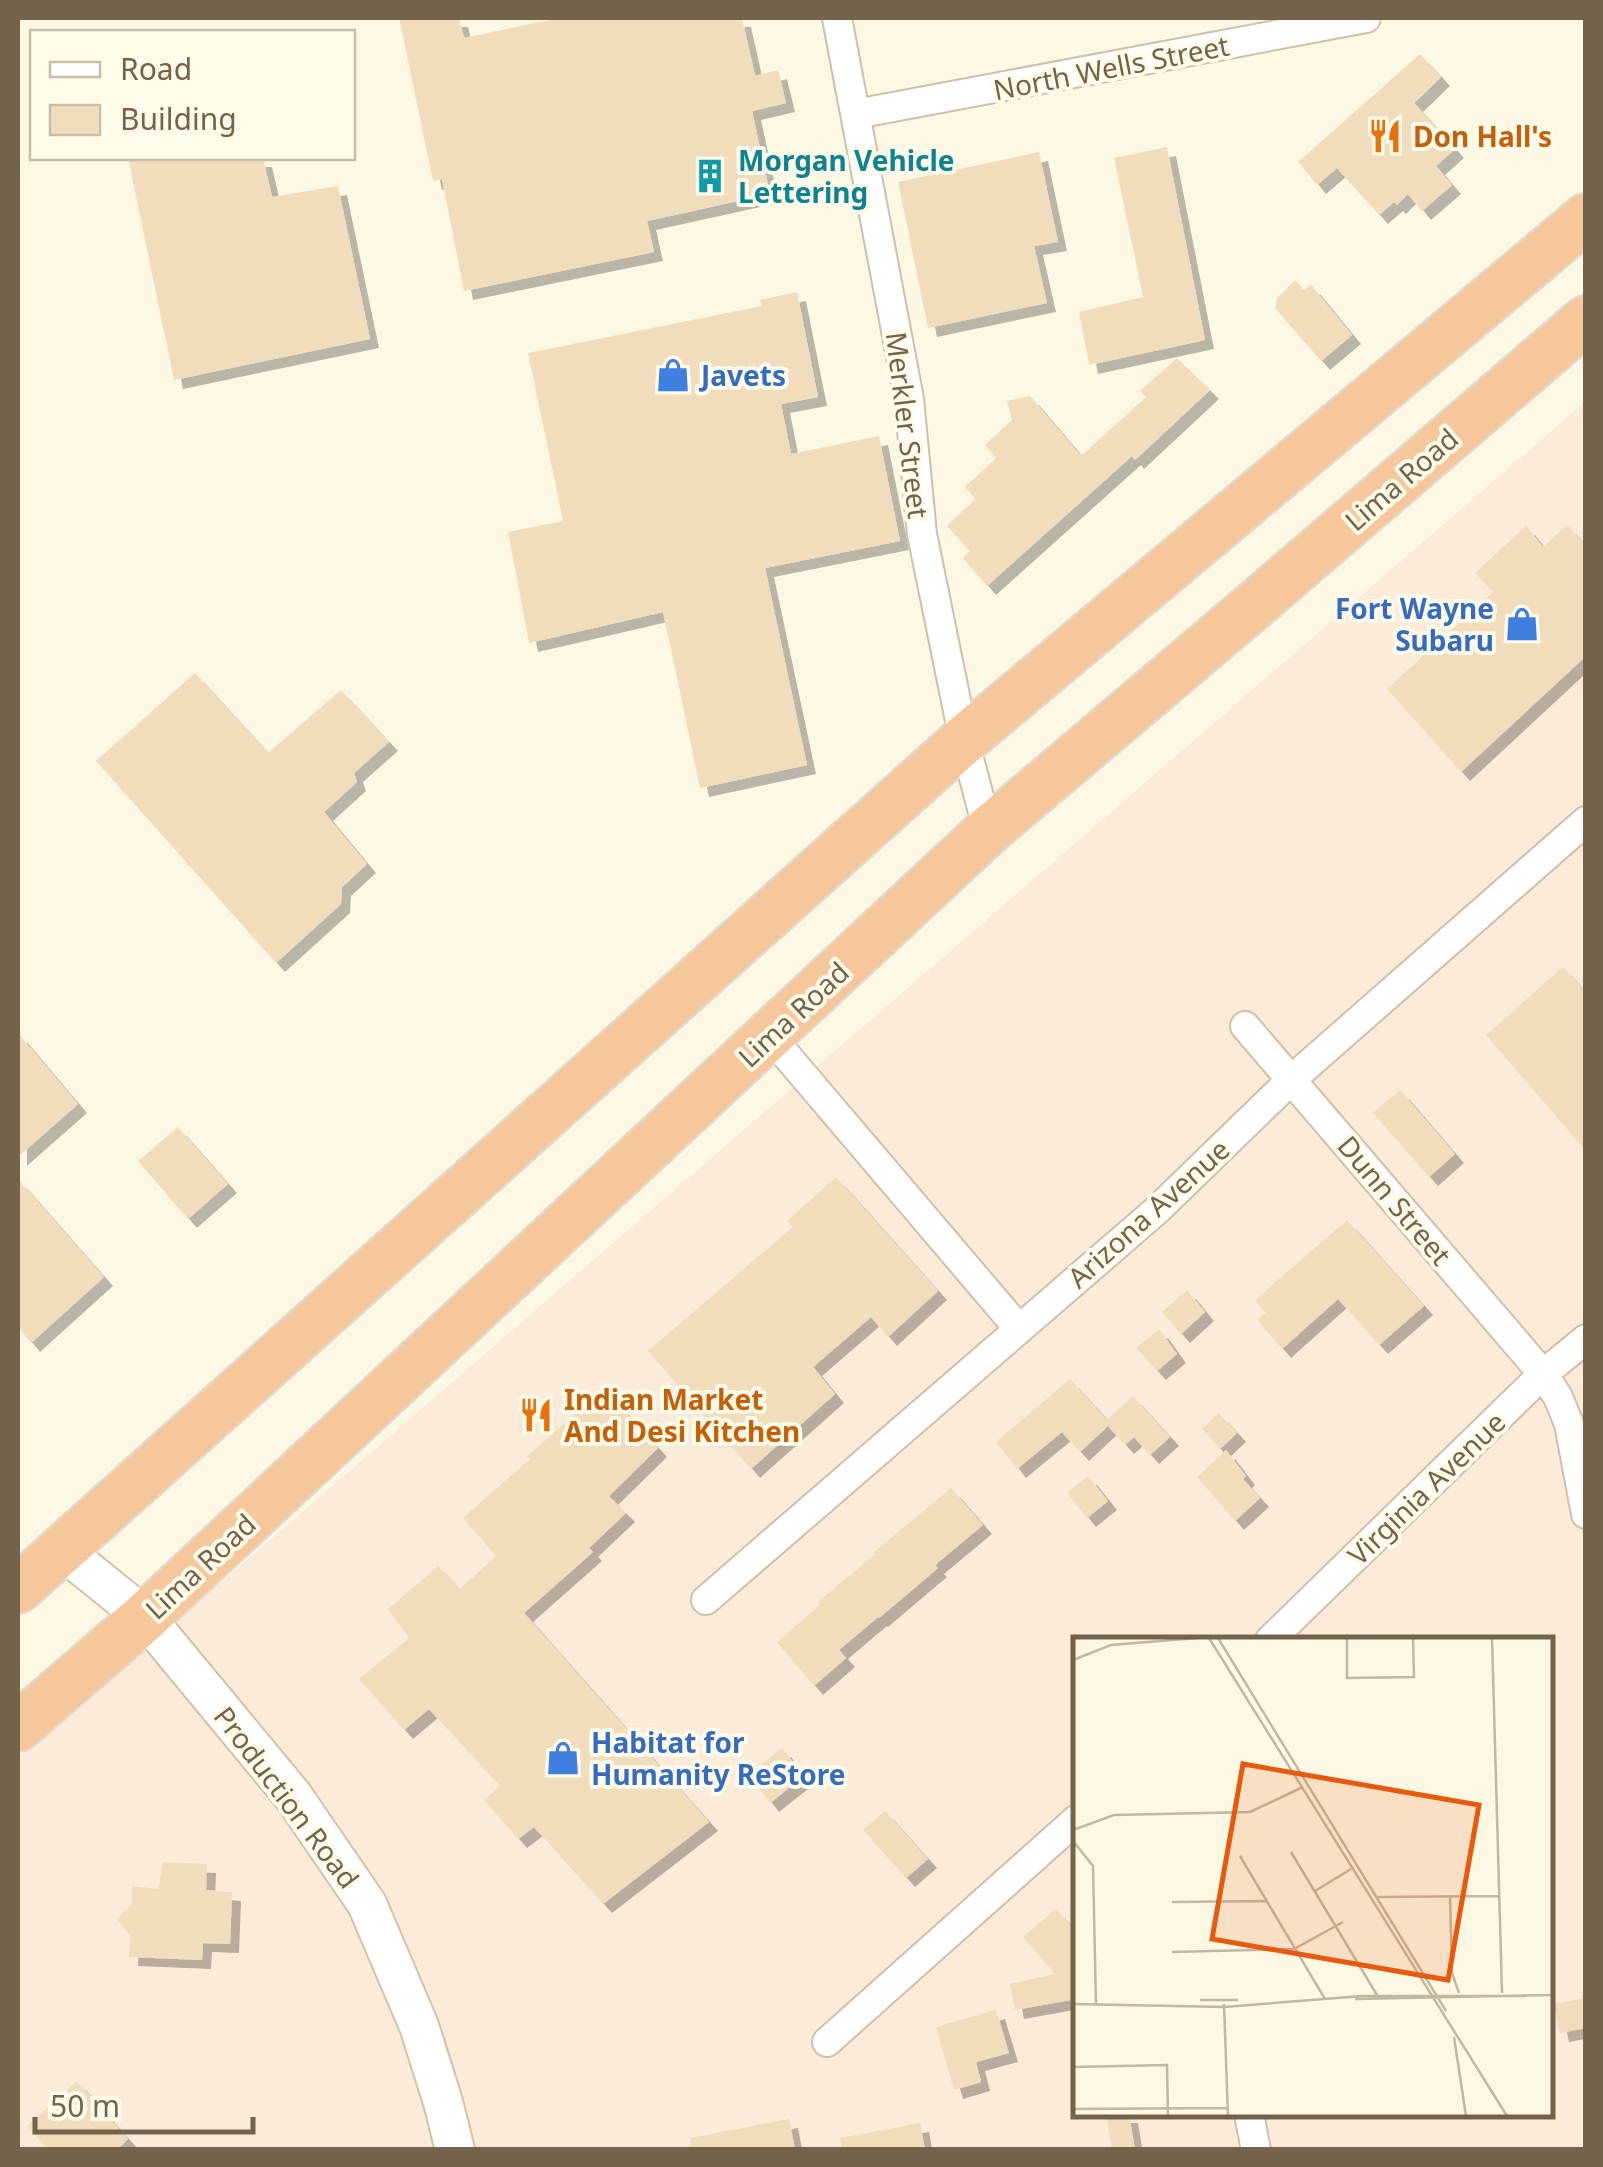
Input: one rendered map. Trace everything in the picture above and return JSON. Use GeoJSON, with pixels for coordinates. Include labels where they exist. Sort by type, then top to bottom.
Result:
{"type":"FeatureCollection","features":[{"type":"Feature","properties":{"kind":"highway"},"geometry":{"type":"LineString","coordinates":[[18,1590],[964,740],[1586,218]]}},
{"type":"Feature","properties":{"kind":"highway","name":"Lima Road"},"geometry":{"type":"LineString","coordinates":[[18,1726],[146,1617],[988,831],[1586,320]]}},
{"type":"Feature","properties":{"kind":"street","name":"Merkler Street"},"geometry":{"type":"LineString","coordinates":[[838,18],[908,399],[922,534],[964,740],[988,831]]}},
{"type":"Feature","properties":{"kind":"street","name":"North Wells Street"},"geometry":{"type":"LineString","coordinates":[[856,114],[1366,18]]}},
{"type":"Feature","properties":{"kind":"street","name":"Arizona Avenue"},"geometry":{"type":"LineString","coordinates":[[706,1600],[1157,1210],[1292,1079],[1586,821]]}},
{"type":"Feature","properties":{"kind":"street","name":"Dunn Street"},"geometry":{"type":"LineString","coordinates":[[1245,1026],[1544,1374],[1569,1424],[1586,1514]]}},
{"type":"Feature","properties":{"kind":"street"},"geometry":{"type":"LineString","coordinates":[[770,1036],[1019,1329]]}},
{"type":"Feature","properties":{"kind":"street","name":"Virginia Avenue"},"geometry":{"type":"LineString","coordinates":[[1273,1637],[1544,1374],[1586,1339]]}},
{"type":"Feature","properties":{"kind":"street","name":"Production Road"},"geometry":{"type":"LineString","coordinates":[[62,1550],[146,1617],[292,1796],[367,1904],[418,2026],[455,2150]]}},
{"type":"Feature","properties":{"kind":"street"},"geometry":{"type":"LineString","coordinates":[[827,2042],[1073,1823]]}},
{"type":"Feature","properties":{"kind":"street"},"geometry":{"type":"LineString","coordinates":[[1250,2117],[1256,2150]]}},
{"type":"Feature","properties":{"kind":"shaded area"},"geometry":{"type":"Polygon","coordinates":[[[1585,402],[1585,2149],[18,2149],[18,1758],[1585,402]]]}},
{"type":"Feature","properties":{"kind":"building"},"geometry":{"type":"Polygon","coordinates":[[[399,18],[459,18],[464,38],[558,18],[742,18],[755,76],[778,70],[786,103],[752,111],[770,194],[647,221],[654,252],[464,291],[442,179],[433,181],[399,18]]]}},
{"type":"Feature","properties":{"kind":"building","name":"Don Hall's"},"geometry":{"type":"Polygon","coordinates":[[[1420,54],[1441,77],[1414,103],[1455,149],[1436,166],[1452,185],[1422,211],[1408,194],[1379,215],[1337,168],[1317,185],[1298,162],[1420,54]]]}},
{"type":"Feature","properties":{"kind":"building"},"geometry":{"type":"Polygon","coordinates":[[[1167,147],[1205,340],[1089,365],[1079,312],[1143,297],[1114,158],[1167,147]]]}},
{"type":"Feature","properties":{"kind":"building"},"geometry":{"type":"Polygon","coordinates":[[[1039,152],[1058,242],[1034,246],[1047,303],[928,328],[898,182],[1039,152]]]}},
{"type":"Feature","properties":{"kind":"building"},"geometry":{"type":"Polygon","coordinates":[[[128,160],[263,160],[272,197],[338,186],[370,339],[174,380],[128,160]]]}},
{"type":"Feature","properties":{"kind":"building"},"geometry":{"type":"Polygon","coordinates":[[[1295,280],[1304,290],[1311,285],[1352,335],[1321,361],[1275,308],[1277,298],[1295,280]]]}},
{"type":"Feature","properties":{"kind":"building"},"geometry":{"type":"Polygon","coordinates":[[[797,292],[818,397],[781,404],[791,454],[879,436],[900,541],[765,568],[807,765],[700,788],[663,612],[529,643],[508,532],[563,521],[528,353],[762,306],[760,300],[797,292]]]}},
{"type":"Feature","properties":{"kind":"building"},"geometry":{"type":"Polygon","coordinates":[[[1177,358],[1210,390],[1135,460],[1132,456],[987,586],[963,558],[970,551],[947,526],[975,499],[965,487],[996,458],[985,445],[1012,420],[1007,401],[1030,396],[1081,456],[1146,397],[1140,391],[1177,358]]]}},
{"type":"Feature","properties":{"kind":"building","name":"Fort Wayne Subaru"},"geometry":{"type":"Polygon","coordinates":[[[1567,525],[1586,546],[1586,656],[1461,772],[1387,689],[1493,592],[1475,573],[1526,526],[1543,547],[1567,525]]]}},
{"type":"Feature","properties":{"kind":"building"},"geometry":{"type":"Polygon","coordinates":[[[195,673],[268,753],[341,690],[389,742],[354,773],[357,782],[324,812],[367,864],[342,887],[341,904],[276,963],[96,761],[195,673]]]}},
{"type":"Feature","properties":{"kind":"building"},"geometry":{"type":"Polygon","coordinates":[[[1563,967],[1586,992],[1586,1151],[1486,1035],[1563,967]]]}},
{"type":"Feature","properties":{"kind":"building"},"geometry":{"type":"Polygon","coordinates":[[[18,1033],[78,1104],[18,1157],[18,1033]]]}},
{"type":"Feature","properties":{"kind":"building"},"geometry":{"type":"Polygon","coordinates":[[[1400,1090],[1455,1154],[1429,1177],[1373,1113],[1400,1090]]]}},
{"type":"Feature","properties":{"kind":"building"},"geometry":{"type":"Polygon","coordinates":[[[178,1127],[228,1184],[188,1219],[138,1161],[178,1127]]]}},
{"type":"Feature","properties":{"kind":"building"},"geometry":{"type":"Polygon","coordinates":[[[836,1177],[938,1291],[888,1337],[871,1317],[813,1367],[835,1394],[751,1469],[648,1351],[793,1227],[787,1221],[836,1177]]]}},
{"type":"Feature","properties":{"kind":"building"},"geometry":{"type":"Polygon","coordinates":[[[18,1179],[104,1277],[31,1343],[18,1327],[18,1179]]]}},
{"type":"Feature","properties":{"kind":"building"},"geometry":{"type":"Polygon","coordinates":[[[1347,1220],[1424,1306],[1379,1345],[1338,1299],[1282,1349],[1257,1320],[1266,1313],[1255,1300],[1347,1220]]]}},
{"type":"Feature","properties":{"kind":"building"},"geometry":{"type":"Polygon","coordinates":[[[1187,1290],[1205,1312],[1181,1334],[1162,1312],[1187,1290]]]}},
{"type":"Feature","properties":{"kind":"building"},"geometry":{"type":"Polygon","coordinates":[[[1159,1329],[1177,1354],[1157,1371],[1136,1348],[1159,1329]]]}},
{"type":"Feature","properties":{"kind":"building"},"geometry":{"type":"Polygon","coordinates":[[[1070,1379],[1107,1420],[1133,1396],[1170,1437],[1150,1455],[1134,1437],[1125,1445],[1108,1426],[1080,1452],[1062,1432],[1017,1469],[996,1442],[1070,1379]]]}},
{"type":"Feature","properties":{"kind":"building","name":"Habitat for Humanity ReStore"},"geometry":{"type":"Polygon","coordinates":[[[605,1389],[658,1448],[609,1496],[626,1513],[589,1548],[593,1552],[524,1613],[709,1822],[603,1904],[534,1827],[518,1839],[484,1800],[500,1786],[429,1709],[404,1730],[359,1679],[409,1638],[388,1609],[438,1566],[460,1589],[496,1556],[463,1518],[605,1389]]]}},
{"type":"Feature","properties":{"kind":"building"},"geometry":{"type":"Polygon","coordinates":[[[1219,1413],[1237,1433],[1220,1449],[1202,1429],[1219,1413]]]}},
{"type":"Feature","properties":{"kind":"building"},"geometry":{"type":"Polygon","coordinates":[[[1226,1450],[1260,1498],[1235,1521],[1197,1477],[1226,1450]]]}},
{"type":"Feature","properties":{"kind":"building"},"geometry":{"type":"Polygon","coordinates":[[[1088,1476],[1108,1501],[1087,1518],[1067,1493],[1088,1476]]]}},
{"type":"Feature","properties":{"kind":"building"},"geometry":{"type":"Polygon","coordinates":[[[951,1488],[983,1525],[839,1650],[846,1658],[814,1686],[777,1642],[874,1552],[951,1488]]]}},
{"type":"Feature","properties":{"kind":"building"},"geometry":{"type":"Polygon","coordinates":[[[782,1748],[804,1776],[770,1803],[748,1775],[782,1748]]]}},
{"type":"Feature","properties":{"kind":"building"},"geometry":{"type":"Polygon","coordinates":[[[885,1811],[928,1859],[906,1878],[863,1830],[885,1811]]]}},
{"type":"Feature","properties":{"kind":"building"},"geometry":{"type":"Polygon","coordinates":[[[162,1862],[207,1864],[206,1890],[232,1892],[230,1944],[203,1943],[202,1960],[129,1957],[130,1936],[117,1919],[132,1904],[132,1886],[159,1889],[162,1862]]]}},
{"type":"Feature","properties":{"kind":"building"},"geometry":{"type":"Polygon","coordinates":[[[1056,1909],[1073,1928],[1073,2000],[1015,2010],[1010,1984],[1055,1974],[1023,1937],[1056,1909]]]}},
{"type":"Feature","properties":{"kind":"building"},"geometry":{"type":"Polygon","coordinates":[[[1586,1998],[1586,2028],[1560,2033],[1554,2004],[1586,1998]]]}},
{"type":"Feature","properties":{"kind":"building"},"geometry":{"type":"Polygon","coordinates":[[[996,2010],[1009,2053],[976,2062],[981,2082],[954,2090],[936,2027],[996,2010]]]}},
{"type":"Feature","properties":{"kind":"building"},"geometry":{"type":"Polygon","coordinates":[[[77,2081],[128,2139],[117,2150],[48,2150],[27,2126],[77,2081]]]}},
{"type":"Feature","properties":{"kind":"building"},"geometry":{"type":"Polygon","coordinates":[[[1106,2117],[1130,2117],[1135,2150],[1112,2150],[1106,2117]]]}},
{"type":"Feature","properties":{"kind":"building"},"geometry":{"type":"Polygon","coordinates":[[[789,2119],[795,2150],[691,2150],[690,2138],[789,2119]]]}},
{"type":"Feature","properties":{"kind":"building"},"geometry":{"type":"Polygon","coordinates":[[[920,2123],[925,2150],[842,2150],[840,2138],[920,2123]]]}},
{"type":"Feature","properties":{"kind":"place","name":"Don Hall's"},"geometry":{"type":"Point","coordinates":[1385,136]}},
{"type":"Feature","properties":{"kind":"place","name":"Morgan Vehicle Lettering"},"geometry":{"type":"Point","coordinates":[710,176]}},
{"type":"Feature","properties":{"kind":"place","name":"Javets"},"geometry":{"type":"Point","coordinates":[673,375]}},
{"type":"Feature","properties":{"kind":"place","name":"Fort Wayne Subaru"},"geometry":{"type":"Point","coordinates":[1522,624]}},
{"type":"Feature","properties":{"kind":"place","name":"Indian Market And Desi Kitchen"},"geometry":{"type":"Point","coordinates":[536,1415]}},
{"type":"Feature","properties":{"kind":"place","name":"Habitat for Humanity ReStore"},"geometry":{"type":"Point","coordinates":[563,1758]}}]}
